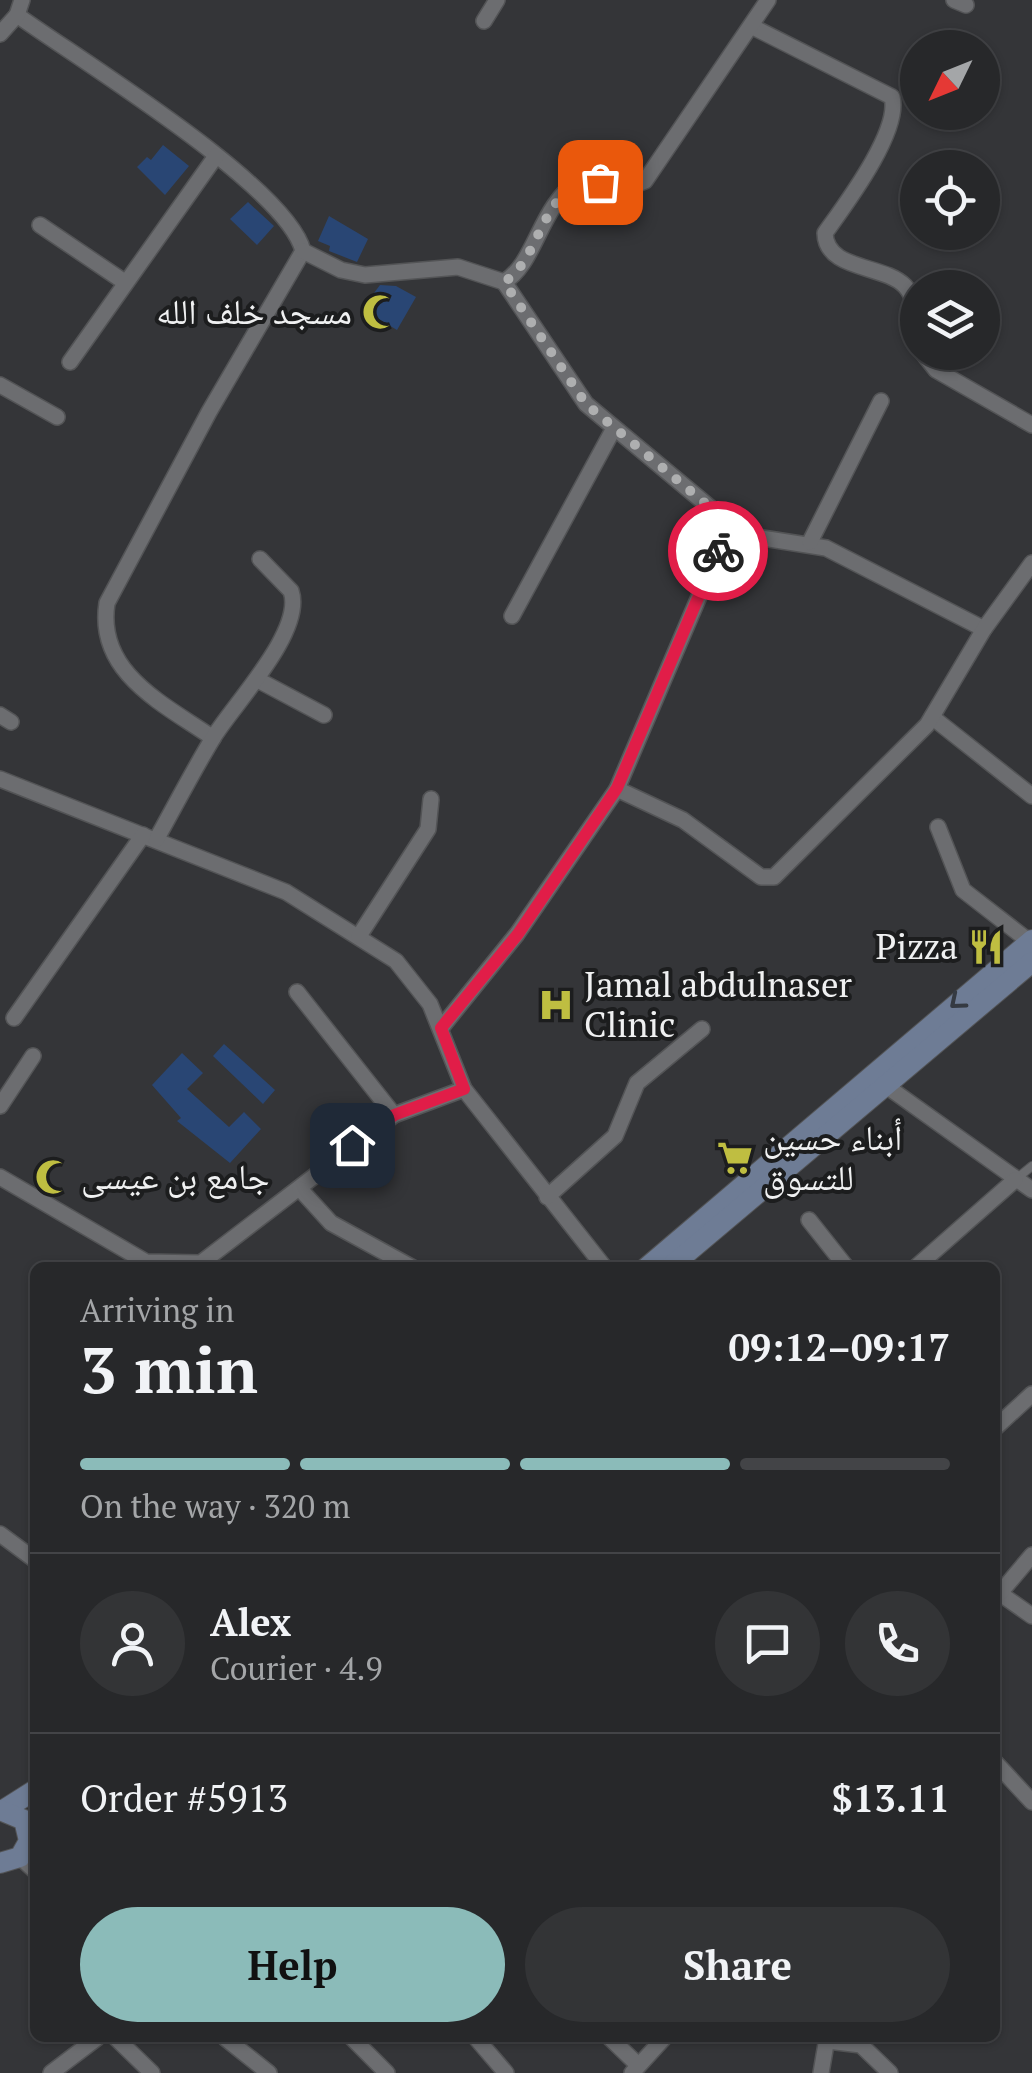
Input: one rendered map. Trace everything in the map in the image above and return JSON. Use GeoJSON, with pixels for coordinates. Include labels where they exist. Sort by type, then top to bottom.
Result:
{"type":"FeatureCollection","features":[{"type":"Feature","properties":{"kind":"main road"},"geometry":{"type":"LineString","coordinates":[[676,1262],[885,1085],[1031,948]]}},
{"type":"Feature","properties":{"kind":"main road"},"geometry":{"type":"LineString","coordinates":[[653,1262],[1031,948]]}},
{"type":"Feature","properties":{"kind":"main road"},"geometry":{"type":"LineString","coordinates":[[3,1810],[30,1793]]}},
{"type":"Feature","properties":{"kind":"main road"},"geometry":{"type":"LineString","coordinates":[[3,1810],[24,1820],[18,1857]]}},
{"type":"Feature","properties":{"kind":"street"},"geometry":{"type":"LineString","coordinates":[[484,21],[497,0]]}},
{"type":"Feature","properties":{"kind":"street"},"geometry":{"type":"LineString","coordinates":[[504,282],[517,271],[547,212],[566,188],[579,180],[625,189],[645,181],[768,0]]}},
{"type":"Feature","properties":{"kind":"street"},"geometry":{"type":"LineString","coordinates":[[0,34],[19,8],[216,156],[293,225],[303,251],[341,270],[365,275],[458,267],[504,282],[586,404],[730,524],[754,539],[810,542],[984,630]]}},
{"type":"Feature","properties":{"kind":"street"},"geometry":{"type":"LineString","coordinates":[[751,26],[892,96],[892,113],[864,178],[825,234],[825,242],[838,257],[900,283]]}},
{"type":"Feature","properties":{"kind":"street"},"geometry":{"type":"LineString","coordinates":[[70,362],[216,156]]}},
{"type":"Feature","properties":{"kind":"street"},"geometry":{"type":"LineString","coordinates":[[40,225],[124,281]]}},
{"type":"Feature","properties":{"kind":"street"},"geometry":{"type":"LineString","coordinates":[[213,738],[154,697],[116,661],[106,634],[107,603],[209,412],[303,251]]}},
{"type":"Feature","properties":{"kind":"street"},"geometry":{"type":"LineString","coordinates":[[936,370],[1032,425]]}},
{"type":"Feature","properties":{"kind":"street"},"geometry":{"type":"LineString","coordinates":[[0,385],[57,417]]}},
{"type":"Feature","properties":{"kind":"street"},"geometry":{"type":"LineString","coordinates":[[810,542],[881,401]]}},
{"type":"Feature","properties":{"kind":"street"},"geometry":{"type":"LineString","coordinates":[[512,616],[613,430]]}},
{"type":"Feature","properties":{"kind":"street"},"geometry":{"type":"LineString","coordinates":[[441,1028],[518,934],[617,788],[730,524]]}},
{"type":"Feature","properties":{"kind":"street"},"geometry":{"type":"LineString","coordinates":[[14,1018],[150,838],[213,738],[258,680],[294,601],[291,591],[260,559]]}},
{"type":"Feature","properties":{"kind":"street"},"geometry":{"type":"LineString","coordinates":[[617,788],[683,820],[768,880],[883,772],[932,717],[984,630],[1032,563]]}},
{"type":"Feature","properties":{"kind":"street"},"geometry":{"type":"LineString","coordinates":[[258,680],[324,716]]}},
{"type":"Feature","properties":{"kind":"street"},"geometry":{"type":"LineString","coordinates":[[932,717],[1032,796]]}},
{"type":"Feature","properties":{"kind":"street"},"geometry":{"type":"LineString","coordinates":[[0,779],[286,892],[359,936],[410,974],[441,1028],[464,1089],[601,1262]]}},
{"type":"Feature","properties":{"kind":"street"},"geometry":{"type":"LineString","coordinates":[[359,936],[428,829],[431,799]]}},
{"type":"Feature","properties":{"kind":"street"},"geometry":{"type":"LineString","coordinates":[[938,827],[963,890],[1031,948]]}},
{"type":"Feature","properties":{"kind":"street"},"geometry":{"type":"LineString","coordinates":[[296,992],[394,1115]]}},
{"type":"Feature","properties":{"kind":"street"},"geometry":{"type":"LineString","coordinates":[[546,1196],[615,1136],[636,1083],[702,1029]]}},
{"type":"Feature","properties":{"kind":"street"},"geometry":{"type":"LineString","coordinates":[[0,1106],[33,1056]]}},
{"type":"Feature","properties":{"kind":"street"},"geometry":{"type":"LineString","coordinates":[[885,1085],[1032,1190]]}},
{"type":"Feature","properties":{"kind":"street"},"geometry":{"type":"LineString","coordinates":[[206,1262],[394,1115],[464,1089]]}},
{"type":"Feature","properties":{"kind":"street"},"geometry":{"type":"LineString","coordinates":[[1,1178],[140,1262]]}},
{"type":"Feature","properties":{"kind":"street"},"geometry":{"type":"LineString","coordinates":[[922,1262],[1015,1180]]}},
{"type":"Feature","properties":{"kind":"street"},"geometry":{"type":"LineString","coordinates":[[300,1190],[330,1224],[403,1262]]}},
{"type":"Feature","properties":{"kind":"street"},"geometry":{"type":"LineString","coordinates":[[809,1220],[842,1262]]}},
{"type":"Feature","properties":{"kind":"street"},"geometry":{"type":"LineString","coordinates":[[1000,1425],[1025,1410],[1032,1394]]}},
{"type":"Feature","properties":{"kind":"street"},"geometry":{"type":"LineString","coordinates":[[0,1534],[30,1556]]}},
{"type":"Feature","properties":{"kind":"street"},"geometry":{"type":"LineString","coordinates":[[1000,1589],[1032,1555]]}},
{"type":"Feature","properties":{"kind":"street"},"geometry":{"type":"LineString","coordinates":[[1000,1592],[1032,1616]]}},
{"type":"Feature","properties":{"kind":"street"},"geometry":{"type":"LineString","coordinates":[[1000,1767],[1032,1802]]}},
{"type":"Feature","properties":{"kind":"street"},"geometry":{"type":"LineString","coordinates":[[51,2073],[92,2042]]}},
{"type":"Feature","properties":{"kind":"street"},"geometry":{"type":"LineString","coordinates":[[120,2042],[152,2073]]}},
{"type":"Feature","properties":{"kind":"street"},"geometry":{"type":"LineString","coordinates":[[230,2042],[268,2073]]}},
{"type":"Feature","properties":{"kind":"street"},"geometry":{"type":"LineString","coordinates":[[356,2042],[387,2073]]}},
{"type":"Feature","properties":{"kind":"street"},"geometry":{"type":"LineString","coordinates":[[479,2042],[506,2073]]}},
{"type":"Feature","properties":{"kind":"street"},"geometry":{"type":"LineString","coordinates":[[613,2042],[635,2069],[660,2042]]}},
{"type":"Feature","properties":{"kind":"street"},"geometry":{"type":"LineString","coordinates":[[822,2073],[827,2042]]}},
{"type":"Feature","properties":{"kind":"street"},"geometry":{"type":"LineString","coordinates":[[845,2042],[862,2045],[890,2073]]}},
{"type":"Feature","properties":{"kind":"lane"},"geometry":{"type":"LineString","coordinates":[[1015,1180],[1032,1166]]}},
{"type":"Feature","properties":{"kind":"building"},"geometry":{"type":"Polygon","coordinates":[[[163,145],[189,166],[165,195],[137,167],[147,157],[151,160],[163,145]]]}},
{"type":"Feature","properties":{"kind":"building"},"geometry":{"type":"Polygon","coordinates":[[[248,202],[274,226],[257,245],[230,219],[248,202]]]}},
{"type":"Feature","properties":{"kind":"building"},"geometry":{"type":"Polygon","coordinates":[[[329,216],[368,239],[357,262],[329,251],[330,246],[318,241],[329,216]]]}},
{"type":"Feature","properties":{"kind":"building"},"geometry":{"type":"Polygon","coordinates":[[[380,285],[396,286],[416,297],[397,330],[362,309],[380,285]]]}},
{"type":"Feature","properties":{"kind":"building"},"geometry":{"type":"Polygon","coordinates":[[[224,1044],[275,1090],[263,1104],[213,1056],[224,1044]]]}},
{"type":"Feature","properties":{"kind":"building"},"geometry":{"type":"Polygon","coordinates":[[[182,1053],[203,1073],[187,1089],[229,1127],[244,1112],[261,1129],[230,1163],[177,1121],[181,1118],[152,1085],[182,1053]]]}},
{"type":"Feature","properties":{"kind":"way so far"},"geometry":{"type":"LineString","coordinates":[[600,182],[579,180],[566,188],[547,212],[517,271],[504,282],[586,404],[730,524],[718,551]]}},
{"type":"Feature","properties":{"kind":"place","name":"مسجد خلف الله"},"geometry":{"type":"Point","coordinates":[380,312]}},
{"type":"Feature","properties":{"kind":"place","name":"Pizza"},"geometry":{"type":"Point","coordinates":[986,947]}},
{"type":"Feature","properties":{"kind":"place","name":"Jamal abdulnaser Clinic"},"geometry":{"type":"Point","coordinates":[556,1005]}},
{"type":"Feature","properties":{"kind":"place","name":"أبناء حسين للتسوق"},"geometry":{"type":"Point","coordinates":[735,1158]}},
{"type":"Feature","properties":{"kind":"place","name":"جامع بن عيسى"},"geometry":{"type":"Point","coordinates":[53,1177]}},
{"type":"Feature","properties":{"kind":"route"},"geometry":{"type":"LineString","coordinates":[[352,1145],[394,1115],[464,1089],[441,1028],[518,934],[617,788],[718,551]]}}]}
